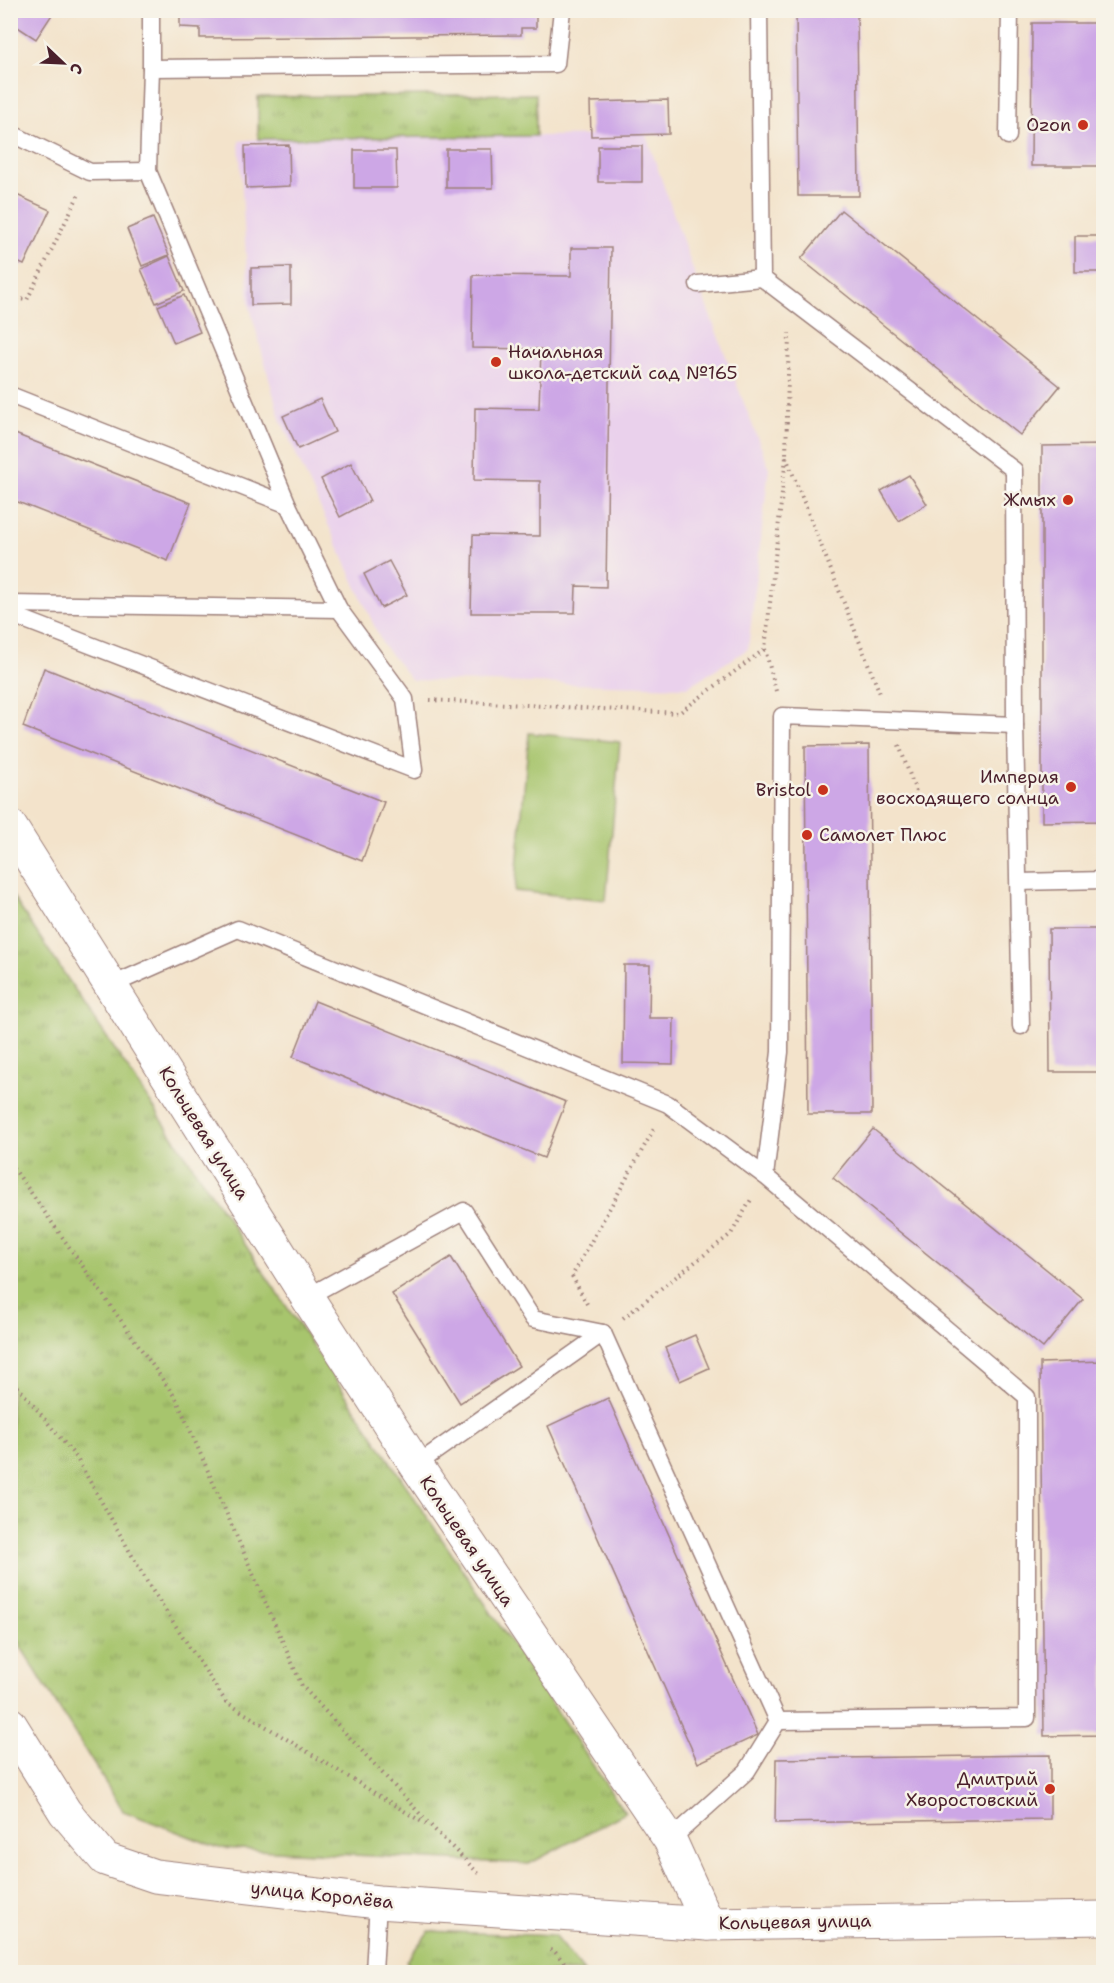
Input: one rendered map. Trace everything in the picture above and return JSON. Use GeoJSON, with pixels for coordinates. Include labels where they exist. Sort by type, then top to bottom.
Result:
{"type":"FeatureCollection","features":[{"type":"Feature","properties":{"kind":"street","name":"Кольцевая улица"},"geometry":{"type":"LineString","coordinates":[[10,826],[307,1297],[416,1465],[670,1840],[708,1924],[1104,1918]]}},
{"type":"Feature","properties":{"kind":"street","name":"улица Королёва"},"geometry":{"type":"LineString","coordinates":[[10,1724],[65,1812],[105,1859],[155,1876],[378,1902],[708,1924]]}},
{"type":"Feature","properties":{"kind":"lane"},"geometry":{"type":"LineString","coordinates":[[10,614],[414,770],[405,699],[339,609],[288,505],[148,171],[151,10]]}},
{"type":"Feature","properties":{"kind":"lane"},"geometry":{"type":"LineString","coordinates":[[151,68],[556,64],[562,10]]}},
{"type":"Feature","properties":{"kind":"lane"},"geometry":{"type":"LineString","coordinates":[[759,10],[762,278]]}},
{"type":"Feature","properties":{"kind":"lane"},"geometry":{"type":"LineString","coordinates":[[1008,136],[1010,10]]}},
{"type":"Feature","properties":{"kind":"lane"},"geometry":{"type":"LineString","coordinates":[[10,133],[90,172],[148,171]]}},
{"type":"Feature","properties":{"kind":"lane"},"geometry":{"type":"LineString","coordinates":[[698,284],[762,278],[1014,470],[1015,725],[1021,1026]]}},
{"type":"Feature","properties":{"kind":"lane"},"geometry":{"type":"LineString","coordinates":[[10,395],[288,505]]}},
{"type":"Feature","properties":{"kind":"lane"},"geometry":{"type":"LineString","coordinates":[[10,604],[339,609]]}},
{"type":"Feature","properties":{"kind":"lane"},"geometry":{"type":"LineString","coordinates":[[765,1176],[780,1052],[782,716],[1015,725]]}},
{"type":"Feature","properties":{"kind":"lane"},"geometry":{"type":"LineString","coordinates":[[1019,882],[1104,880]]}},
{"type":"Feature","properties":{"kind":"lane"},"geometry":{"type":"LineString","coordinates":[[112,985],[238,929],[668,1104],[765,1176],[1027,1397],[1027,1718],[778,1721]]}},
{"type":"Feature","properties":{"kind":"lane"},"geometry":{"type":"LineString","coordinates":[[307,1297],[464,1211],[533,1319],[603,1333]]}},
{"type":"Feature","properties":{"kind":"lane"},"geometry":{"type":"LineString","coordinates":[[603,1333],[778,1721]]}},
{"type":"Feature","properties":{"kind":"lane"},"geometry":{"type":"LineString","coordinates":[[416,1465],[603,1333]]}},
{"type":"Feature","properties":{"kind":"lane"},"geometry":{"type":"LineString","coordinates":[[670,1840],[747,1771],[778,1721]]}},
{"type":"Feature","properties":{"kind":"lane"},"geometry":{"type":"LineString","coordinates":[[375,1972],[378,1902]]}},
{"type":"Feature","properties":{"kind":"path"},"geometry":{"type":"LineString","coordinates":[[10,298],[27,300],[90,172]]}},
{"type":"Feature","properties":{"kind":"path"},"geometry":{"type":"LineString","coordinates":[[782,716],[765,649],[786,457],[790,335],[785,326]]}},
{"type":"Feature","properties":{"kind":"path"},"geometry":{"type":"LineString","coordinates":[[786,457],[890,719],[920,804]]}},
{"type":"Feature","properties":{"kind":"path"},"geometry":{"type":"LineString","coordinates":[[405,699],[679,713],[765,649]]}},
{"type":"Feature","properties":{"kind":"path"},"geometry":{"type":"LineString","coordinates":[[668,1104],[572,1276],[603,1333],[731,1234],[765,1176]]}},
{"type":"Feature","properties":{"kind":"path"},"geometry":{"type":"LineString","coordinates":[[10,1163],[177,1400],[302,1686],[433,1828],[482,1876]]}},
{"type":"Feature","properties":{"kind":"path"},"geometry":{"type":"LineString","coordinates":[[10,1377],[76,1457],[150,1587],[226,1702],[433,1828]]}},
{"type":"Feature","properties":{"kind":"path"},"geometry":{"type":"LineString","coordinates":[[544,1949],[554,1950],[573,1972]]}},
{"type":"Feature","properties":{"kind":"shaded area","name":"Начальная школа-детский сад №165"},"geometry":{"type":"Polygon","coordinates":[[[646,135],[698,284],[769,468],[748,649],[687,687],[412,680],[383,645],[280,419],[249,304],[239,141],[646,135]]]}},
{"type":"Feature","properties":{"kind":"shaded area"},"geometry":{"type":"Polygon","coordinates":[[[1100,1967],[1100,1972],[841,1972],[841,1969],[1100,1967]]]}},
{"type":"Feature","properties":{"kind":"green space"},"geometry":{"type":"Polygon","coordinates":[[[536,94],[536,136],[258,139],[258,97],[536,94]]]}},
{"type":"Feature","properties":{"kind":"green space"},"geometry":{"type":"Polygon","coordinates":[[[529,733],[620,742],[606,900],[515,891],[529,733]]]}},
{"type":"Feature","properties":{"kind":"green space"},"geometry":{"type":"Polygon","coordinates":[[[11,894],[625,1813],[529,1864],[219,1848],[123,1811],[11,1631],[11,894]]]}},
{"type":"Feature","properties":{"kind":"green space"},"geometry":{"type":"Polygon","coordinates":[[[429,1931],[554,1936],[584,1972],[416,1972],[406,1961],[429,1931]]]}},
{"type":"Feature","properties":{"kind":"building"},"geometry":{"type":"Polygon","coordinates":[[[10,10],[55,10],[36,39],[10,22],[10,10]]]}},
{"type":"Feature","properties":{"kind":"building"},"geometry":{"type":"Polygon","coordinates":[[[180,10],[536,10],[536,28],[521,28],[521,35],[200,38],[200,28],[180,27],[180,10]]]}},
{"type":"Feature","properties":{"kind":"building"},"geometry":{"type":"Polygon","coordinates":[[[796,10],[857,10],[859,196],[798,196],[796,10]]]}},
{"type":"Feature","properties":{"kind":"building"},"geometry":{"type":"Polygon","coordinates":[[[1032,23],[1100,23],[1100,55],[1104,55],[1104,135],[1099,135],[1099,166],[1031,166],[1032,23]]]}},
{"type":"Feature","properties":{"kind":"building"},"geometry":{"type":"Polygon","coordinates":[[[668,100],[669,134],[591,136],[590,102],[668,100]]]}},
{"type":"Feature","properties":{"kind":"building"},"geometry":{"type":"Polygon","coordinates":[[[289,145],[290,186],[246,188],[245,146],[289,145]]]}},
{"type":"Feature","properties":{"kind":"building"},"geometry":{"type":"Polygon","coordinates":[[[598,146],[642,146],[642,182],[598,182],[598,146]]]}},
{"type":"Feature","properties":{"kind":"building"},"geometry":{"type":"Polygon","coordinates":[[[446,149],[492,149],[493,188],[446,188],[446,149]]]}},
{"type":"Feature","properties":{"kind":"building"},"geometry":{"type":"Polygon","coordinates":[[[354,150],[396,150],[397,188],[354,188],[354,150]]]}},
{"type":"Feature","properties":{"kind":"building"},"geometry":{"type":"Polygon","coordinates":[[[10,192],[50,210],[24,265],[10,259],[10,192]]]}},
{"type":"Feature","properties":{"kind":"building"},"geometry":{"type":"Polygon","coordinates":[[[841,210],[1060,386],[1020,435],[801,259],[841,210]]]}},
{"type":"Feature","properties":{"kind":"building"},"geometry":{"type":"Polygon","coordinates":[[[153,218],[169,255],[142,266],[127,229],[153,218]]]}},
{"type":"Feature","properties":{"kind":"building"},"geometry":{"type":"Polygon","coordinates":[[[1075,236],[1104,236],[1104,272],[1075,272],[1075,236]]]}},
{"type":"Feature","properties":{"kind":"building"},"geometry":{"type":"Polygon","coordinates":[[[571,248],[611,248],[606,587],[576,586],[575,613],[471,613],[473,535],[540,536],[540,481],[474,480],[475,408],[539,409],[541,349],[472,348],[473,275],[571,276],[571,248]]]}},
{"type":"Feature","properties":{"kind":"building"},"geometry":{"type":"Polygon","coordinates":[[[169,256],[184,291],[156,303],[141,269],[169,256]]]}},
{"type":"Feature","properties":{"kind":"building"},"geometry":{"type":"Polygon","coordinates":[[[291,267],[291,304],[251,305],[251,268],[291,267]]]}},
{"type":"Feature","properties":{"kind":"building"},"geometry":{"type":"Polygon","coordinates":[[[184,295],[200,332],[174,343],[158,306],[184,295]]]}},
{"type":"Feature","properties":{"kind":"building"},"geometry":{"type":"Polygon","coordinates":[[[320,399],[335,432],[298,449],[283,416],[320,399]]]}},
{"type":"Feature","properties":{"kind":"building"},"geometry":{"type":"Polygon","coordinates":[[[10,432],[191,503],[168,561],[10,499],[10,432]]]}},
{"type":"Feature","properties":{"kind":"building"},"geometry":{"type":"Polygon","coordinates":[[[1104,445],[1103,821],[1042,822],[1042,446],[1104,445]]]}},
{"type":"Feature","properties":{"kind":"building"},"geometry":{"type":"Polygon","coordinates":[[[351,463],[370,501],[340,517],[321,479],[351,463]]]}},
{"type":"Feature","properties":{"kind":"building"},"geometry":{"type":"Polygon","coordinates":[[[909,475],[927,504],[899,521],[881,491],[909,475]]]}},
{"type":"Feature","properties":{"kind":"building"},"geometry":{"type":"Polygon","coordinates":[[[389,561],[407,595],[381,608],[364,574],[389,561]]]}},
{"type":"Feature","properties":{"kind":"building"},"geometry":{"type":"Polygon","coordinates":[[[44,668],[384,802],[362,861],[23,727],[44,668]]]}},
{"type":"Feature","properties":{"kind":"building"},"geometry":{"type":"Polygon","coordinates":[[[869,745],[872,1114],[808,1114],[805,746],[869,745]]]}},
{"type":"Feature","properties":{"kind":"building"},"geometry":{"type":"Polygon","coordinates":[[[1049,929],[1104,929],[1104,1072],[1050,1072],[1049,929]]]}},
{"type":"Feature","properties":{"kind":"building"},"geometry":{"type":"Polygon","coordinates":[[[624,965],[650,965],[649,1018],[674,1018],[673,1064],[623,1063],[624,965]]]}},
{"type":"Feature","properties":{"kind":"building"},"geometry":{"type":"Polygon","coordinates":[[[315,1001],[566,1102],[544,1158],[293,1057],[315,1001]]]}},
{"type":"Feature","properties":{"kind":"building"},"geometry":{"type":"Polygon","coordinates":[[[873,1129],[1083,1299],[1043,1348],[833,1178],[873,1129]]]}},
{"type":"Feature","properties":{"kind":"building"},"geometry":{"type":"Polygon","coordinates":[[[451,1257],[519,1366],[460,1403],[392,1294],[451,1257]]]}},
{"type":"Feature","properties":{"kind":"building"},"geometry":{"type":"Polygon","coordinates":[[[695,1335],[709,1368],[680,1381],[665,1348],[695,1335]]]}},
{"type":"Feature","properties":{"kind":"building"},"geometry":{"type":"Polygon","coordinates":[[[1104,1361],[1104,1735],[1044,1736],[1040,1363],[1104,1361]]]}},
{"type":"Feature","properties":{"kind":"building"},"geometry":{"type":"Polygon","coordinates":[[[608,1398],[758,1735],[698,1763],[548,1426],[608,1398]]]}},
{"type":"Feature","properties":{"kind":"building"},"geometry":{"type":"Polygon","coordinates":[[[1050,1755],[1050,1819],[775,1823],[776,1759],[1050,1755]]]}},
{"type":"Feature","properties":{"kind":"place","name":"Ozon"},"geometry":{"type":"Point","coordinates":[1083,125]}},
{"type":"Feature","properties":{"kind":"place","name":"Начальная школа-детский сад №165"},"geometry":{"type":"Point","coordinates":[496,362]}},
{"type":"Feature","properties":{"kind":"place","name":"Жмых"},"geometry":{"type":"Point","coordinates":[1068,500]}},
{"type":"Feature","properties":{"kind":"place","name":"Империя восходящего солнца"},"geometry":{"type":"Point","coordinates":[1071,787]}},
{"type":"Feature","properties":{"kind":"place","name":"Bristol"},"geometry":{"type":"Point","coordinates":[823,790]}},
{"type":"Feature","properties":{"kind":"place","name":"Самолет Плюс"},"geometry":{"type":"Point","coordinates":[807,835]}},
{"type":"Feature","properties":{"kind":"place","name":"Дмитрий Хворостовский"},"geometry":{"type":"Point","coordinates":[1050,1789]}}]}
